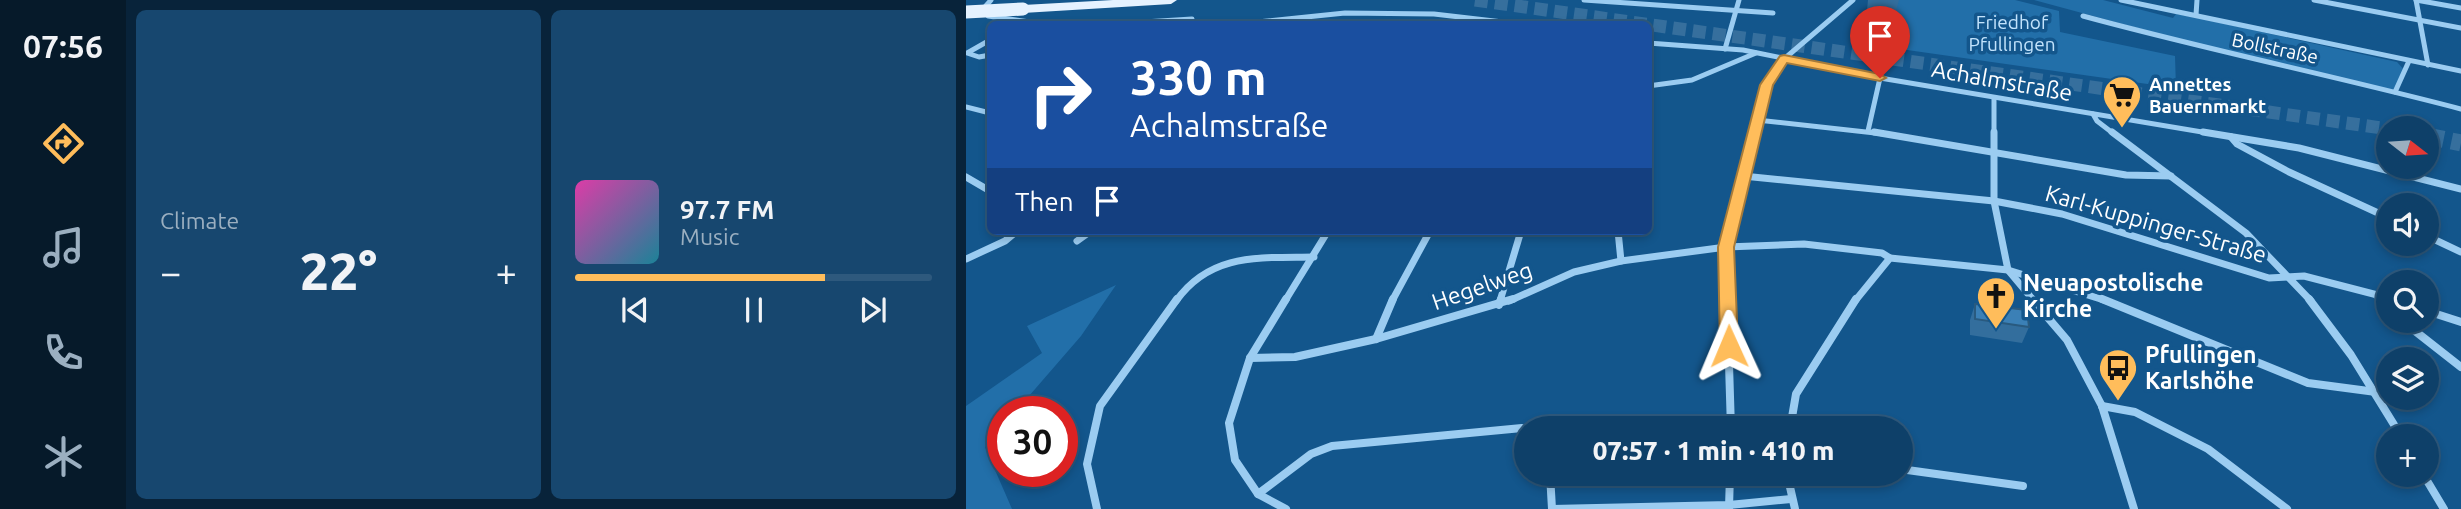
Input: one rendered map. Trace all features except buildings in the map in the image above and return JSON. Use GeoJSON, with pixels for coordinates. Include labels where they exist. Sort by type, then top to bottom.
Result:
{"type":"FeatureCollection","features":[{"type":"Feature","properties":{"kind":"main road"},"geometry":{"type":"LineString","coordinates":[[966,12],[1171,0]]}},
{"type":"Feature","properties":{"kind":"street"},"geometry":{"type":"LineString","coordinates":[[991,0],[984,8],[988,16],[1023,21]]}},
{"type":"Feature","properties":{"kind":"street"},"geometry":{"type":"LineString","coordinates":[[1726,49],[1734,10],[1739,0]]}},
{"type":"Feature","properties":{"kind":"street"},"geometry":{"type":"LineString","coordinates":[[1731,416],[1726,247],[1766,85],[1784,59],[1853,0]]}},
{"type":"Feature","properties":{"kind":"street"},"geometry":{"type":"LineString","coordinates":[[2121,0],[2461,71]]}},
{"type":"Feature","properties":{"kind":"street"},"geometry":{"type":"LineString","coordinates":[[2196,15],[2197,0]]}},
{"type":"Feature","properties":{"kind":"street"},"geometry":{"type":"LineString","coordinates":[[2314,0],[2461,28]]}},
{"type":"Feature","properties":{"kind":"street"},"geometry":{"type":"LineString","coordinates":[[2428,65],[2416,0],[2461,9]]}},
{"type":"Feature","properties":{"kind":"street"},"geometry":{"type":"LineString","coordinates":[[1585,1],[1661,3],[1773,13]]}},
{"type":"Feature","properties":{"kind":"street"},"geometry":{"type":"LineString","coordinates":[[1276,21],[1345,13],[1434,14],[1494,21]]}},
{"type":"Feature","properties":{"kind":"street","name":"Bollstraße"},"geometry":{"type":"LineString","coordinates":[[2083,16],[2239,58],[2461,109]]}},
{"type":"Feature","properties":{"kind":"street"},"geometry":{"type":"LineString","coordinates":[[1160,21],[1192,19]]}},
{"type":"Feature","properties":{"kind":"street"},"geometry":{"type":"LineString","coordinates":[[987,42],[967,53],[979,57],[987,56]]}},
{"type":"Feature","properties":{"kind":"street","name":"Achalmstraße"},"geometry":{"type":"LineString","coordinates":[[1652,43],[1756,52],[1880,78],[2300,148],[2461,189]]}},
{"type":"Feature","properties":{"kind":"street"},"geometry":{"type":"LineString","coordinates":[[1652,85],[1692,80],[1756,52]]}},
{"type":"Feature","properties":{"kind":"street"},"geometry":{"type":"LineString","coordinates":[[2396,92],[2409,61]]}},
{"type":"Feature","properties":{"kind":"street"},"geometry":{"type":"LineString","coordinates":[[1868,131],[1880,78]]}},
{"type":"Feature","properties":{"kind":"street"},"geometry":{"type":"LineString","coordinates":[[1994,97],[1994,201],[2008,270],[2067,340],[2102,406],[2134,509]]}},
{"type":"Feature","properties":{"kind":"street"},"geometry":{"type":"LineString","coordinates":[[966,107],[987,112]]}},
{"type":"Feature","properties":{"kind":"street"},"geometry":{"type":"LineString","coordinates":[[2093,114],[2097,121],[2247,234],[2312,303],[2376,392]]}},
{"type":"Feature","properties":{"kind":"street"},"geometry":{"type":"LineString","coordinates":[[1757,120],[1868,131],[1993,150],[2126,175],[2171,176]]}},
{"type":"Feature","properties":{"kind":"street"},"geometry":{"type":"LineString","coordinates":[[2230,136],[2237,144],[2289,172],[2376,212]]}},
{"type":"Feature","properties":{"kind":"street","name":"Karl-Kuppinger-Straße"},"geometry":{"type":"LineString","coordinates":[[1743,176],[1994,201],[2062,214],[2269,278],[2304,276],[2376,295]]}},
{"type":"Feature","properties":{"kind":"street"},"geometry":{"type":"LineString","coordinates":[[966,177],[987,189]]}},
{"type":"Feature","properties":{"kind":"street"},"geometry":{"type":"LineString","coordinates":[[966,259],[1012,235]]}},
{"type":"Feature","properties":{"kind":"street"},"geometry":{"type":"LineString","coordinates":[[1077,241],[1085,235]]}},
{"type":"Feature","properties":{"kind":"street"},"geometry":{"type":"LineString","coordinates":[[1286,509],[1258,494],[1235,460],[1229,423],[1250,358],[1326,235]]}},
{"type":"Feature","properties":{"kind":"street"},"geometry":{"type":"LineString","coordinates":[[1376,339],[1386,312],[1428,235]]}},
{"type":"Feature","properties":{"kind":"street"},"geometry":{"type":"LineString","coordinates":[[1499,305],[1520,235]]}},
{"type":"Feature","properties":{"kind":"street"},"geometry":{"type":"LineString","coordinates":[[1619,235],[1622,261]]}},
{"type":"Feature","properties":{"kind":"street"},"geometry":{"type":"LineString","coordinates":[[2439,242],[2461,252]]}},
{"type":"Feature","properties":{"kind":"street","name":"Hegelweg"},"geometry":{"type":"LineString","coordinates":[[1250,358],[1295,356],[1376,339],[1499,305],[1574,272],[1622,261],[1726,247],[1804,244],[1882,253],[1890,258],[2008,270],[2098,297],[2308,383],[2376,392]]}},
{"type":"Feature","properties":{"kind":"street"},"geometry":{"type":"LineString","coordinates":[[1097,509],[1087,464],[1100,406],[1180,295],[1207,270],[1243,259],[1314,257]]}},
{"type":"Feature","properties":{"kind":"street"},"geometry":{"type":"LineString","coordinates":[[1792,416],[1796,394],[1862,290],[1890,258]]}},
{"type":"Feature","properties":{"kind":"street"},"geometry":{"type":"LineString","coordinates":[[2439,315],[2461,322]]}},
{"type":"Feature","properties":{"kind":"street"},"geometry":{"type":"LineString","coordinates":[[2418,333],[2461,367]]}},
{"type":"Feature","properties":{"kind":"street"},"geometry":{"type":"LineString","coordinates":[[2102,406],[2135,412],[2208,449],[2287,509]]}},
{"type":"Feature","properties":{"kind":"street"},"geometry":{"type":"LineString","coordinates":[[1258,494],[1311,454],[1332,446],[1514,429]]}},
{"type":"Feature","properties":{"kind":"street"},"geometry":{"type":"LineString","coordinates":[[1913,472],[2023,486]]}},
{"type":"Feature","properties":{"kind":"street"},"geometry":{"type":"LineString","coordinates":[[1551,486],[1552,509],[1793,504],[1789,486]]}},
{"type":"Feature","properties":{"kind":"street"},"geometry":{"type":"LineString","coordinates":[[1729,507],[1730,486]]}},
{"type":"Feature","properties":{"kind":"street"},"geometry":{"type":"LineString","coordinates":[[2431,487],[2444,509]]}},
{"type":"Feature","properties":{"kind":"green space","name":"Friedhof Pfullingen"},"geometry":{"type":"Polygon","coordinates":[[[1881,0],[2015,0],[2059,11],[2060,32],[2175,56],[2176,88],[1865,44],[1881,0]]]}},
{"type":"Feature","properties":{"kind":"green space"},"geometry":{"type":"Polygon","coordinates":[[[2034,0],[2103,0],[2173,18],[2176,14],[2203,19],[2397,62],[2406,72],[2395,92],[2189,42],[2034,0]]]}},
{"type":"Feature","properties":{"kind":"green space"},"geometry":{"type":"Polygon","coordinates":[[[1116,285],[1081,336],[1029,396],[987,396],[987,487],[1002,487],[1012,509],[966,509],[966,406],[1042,353],[1027,326],[1116,285]]]}},
{"type":"Feature","properties":{"kind":"tunnel"},"geometry":{"type":"LineString","coordinates":[[1475,0],[1624,21]]}},
{"type":"Feature","properties":{"kind":"tunnel"},"geometry":{"type":"LineString","coordinates":[[1652,25],[2376,127]]}},
{"type":"Feature","properties":{"kind":"tunnel"},"geometry":{"type":"LineString","coordinates":[[2440,139],[2461,143]]}},
{"type":"Feature","properties":{"kind":"place","name":"Annettes Bauernmarkt"},"geometry":{"type":"Point","coordinates":[2122,129]}},
{"type":"Feature","properties":{"kind":"place","name":"Neuapostolische Kirche"},"geometry":{"type":"Point","coordinates":[1996,330]}},
{"type":"Feature","properties":{"kind":"place","name":"Pfullingen Karlshöhe"},"geometry":{"type":"Point","coordinates":[2118,402]}},
{"type":"Feature","properties":{"kind":"route"},"geometry":{"type":"LineString","coordinates":[[1729,346],[1726,247],[1766,85],[1784,59],[1880,78]]}}]}
